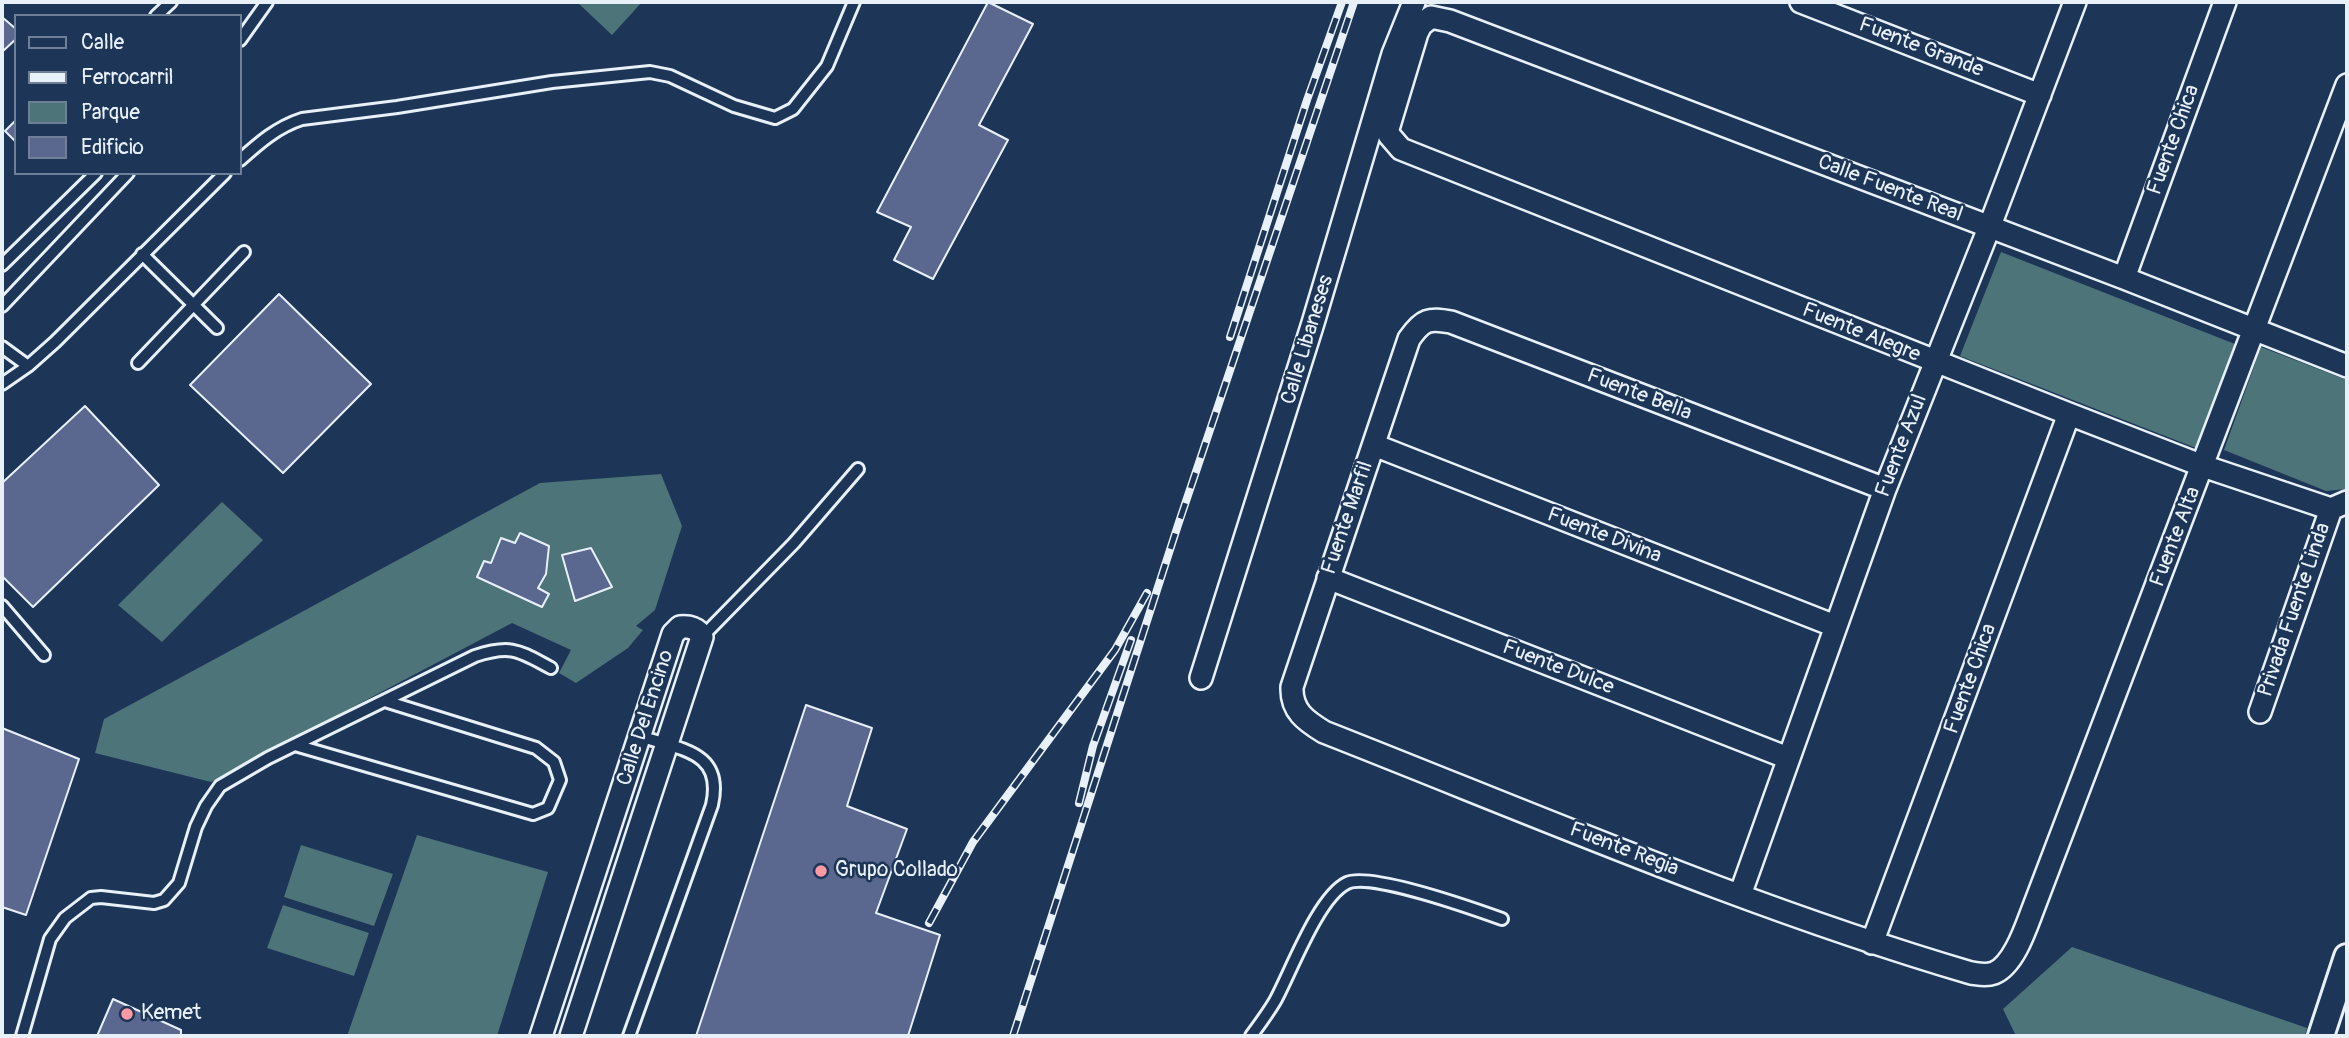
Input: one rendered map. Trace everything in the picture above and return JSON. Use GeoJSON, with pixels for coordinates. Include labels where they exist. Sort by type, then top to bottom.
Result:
{"type":"FeatureCollection","features":[{"type":"Feature","properties":{"kind":"street","name":"Calle Libaneses"},"geometry":{"type":"LineString","coordinates":[[1201,678],[1309,336],[1394,54],[1413,2]]}},
{"type":"Feature","properties":{"kind":"street","name":"Fuente Grande"},"geometry":{"type":"LineString","coordinates":[[1801,2],[2040,95]]}},
{"type":"Feature","properties":{"kind":"street","name":"Fuente Azul"},"geometry":{"type":"LineString","coordinates":[[1740,895],[1885,489],[2075,2]]}},
{"type":"Feature","properties":{"kind":"street","name":"Fuente Chica"},"geometry":{"type":"LineString","coordinates":[[2124,278],[2225,2]]}},
{"type":"Feature","properties":{"kind":"street","name":"Calle Fuente Real"},"geometry":{"type":"LineString","coordinates":[[1388,129],[1421,25],[1431,17],[1450,21],[2347,366]]}},
{"type":"Feature","properties":{"kind":"street","name":"Fuente Alta"},"geometry":{"type":"LineString","coordinates":[[1985,975],[2003,967],[2023,935],[2347,85]]}},
{"type":"Feature","properties":{"kind":"street","name":"Fuente Alegre"},"geometry":{"type":"LineString","coordinates":[[1388,129],[1394,142],[1415,156],[1935,362],[2203,466],[2339,505]]}},
{"type":"Feature","properties":{"kind":"street","name":"Fuente Bella"},"geometry":{"type":"LineString","coordinates":[[1406,350],[1417,327],[1426,321],[1434,319],[1451,322],[1885,489]]}},
{"type":"Feature","properties":{"kind":"street","name":"Fuente Marfil"},"geometry":{"type":"LineString","coordinates":[[1292,687],[1406,350]]}},
{"type":"Feature","properties":{"kind":"street","name":"Fuente Chica"},"geometry":{"type":"LineString","coordinates":[[1872,943],[2069,414]]}},
{"type":"Feature","properties":{"kind":"street","name":"Fuente Divina"},"geometry":{"type":"LineString","coordinates":[[1374,445],[1835,626]]}},
{"type":"Feature","properties":{"kind":"street","name":"Privada Fuente Linda"},"geometry":{"type":"LineString","coordinates":[[2260,712],[2339,505]]}},
{"type":"Feature","properties":{"kind":"street","name":"Fuente Dulce"},"geometry":{"type":"LineString","coordinates":[[1328,578],[1788,758]]}},
{"type":"Feature","properties":{"kind":"street","name":"Calle Del Encino"},"geometry":{"type":"LineString","coordinates":[[541,1036],[675,631],[682,627],[691,627],[698,630],[702,637],[570,1036]]}},
{"type":"Feature","properties":{"kind":"street","name":"Fuente Regia"},"geometry":{"type":"LineString","coordinates":[[1292,687],[1293,702],[1297,710],[1303,718],[1324,733],[1740,895],[1872,943],[1985,975]]}},
{"type":"Feature","properties":{"kind":"street"},"geometry":{"type":"LineString","coordinates":[[2321,1036],[2347,957]]}},
{"type":"Feature","properties":{"kind":"lane"},"geometry":{"type":"LineString","coordinates":[[158,14],[171,2]]}},
{"type":"Feature","properties":{"kind":"lane"},"geometry":{"type":"LineString","coordinates":[[242,37],[267,2]]}},
{"type":"Feature","properties":{"kind":"lane"},"geometry":{"type":"LineString","coordinates":[[242,158],[276,131],[302,119],[552,82],[632,73],[650,72],[670,76],[734,106],[775,118],[793,109],[827,66],[854,2]]}},
{"type":"Feature","properties":{"kind":"lane"},"geometry":{"type":"LineString","coordinates":[[2,265],[94,175]]}},
{"type":"Feature","properties":{"kind":"lane"},"geometry":{"type":"LineString","coordinates":[[2,306],[126,175]]}},
{"type":"Feature","properties":{"kind":"lane"},"geometry":{"type":"LineString","coordinates":[[2,384],[28,366],[223,175]]}},
{"type":"Feature","properties":{"kind":"lane"},"geometry":{"type":"LineString","coordinates":[[138,363],[244,252]]}},
{"type":"Feature","properties":{"kind":"lane"},"geometry":{"type":"LineString","coordinates":[[142,254],[217,328]]}},
{"type":"Feature","properties":{"kind":"lane"},"geometry":{"type":"LineString","coordinates":[[2,347],[28,366]]}},
{"type":"Feature","properties":{"kind":"lane"},"geometry":{"type":"LineString","coordinates":[[702,637],[794,543],[858,469]]}},
{"type":"Feature","properties":{"kind":"lane"},"geometry":{"type":"LineString","coordinates":[[2,606],[44,656]]}},
{"type":"Feature","properties":{"kind":"lane"},"geometry":{"type":"LineString","coordinates":[[22,1036],[50,939],[65,918],[90,898],[154,903],[164,900],[178,883],[196,827],[219,786],[295,745],[475,656],[493,650],[519,650],[551,668]]}},
{"type":"Feature","properties":{"kind":"lane"},"geometry":{"type":"LineString","coordinates":[[295,745],[533,814],[548,807],[560,780],[554,762],[536,748],[385,701]]}},
{"type":"Feature","properties":{"kind":"lane"},"geometry":{"type":"LineString","coordinates":[[629,1036],[712,805],[715,790],[711,767],[702,759],[640,736]]}},
{"type":"Feature","properties":{"kind":"lane"},"geometry":{"type":"LineString","coordinates":[[1251,1036],[1274,1003],[1317,919],[1334,893],[1348,883],[1364,880],[1451,901],[1502,919]]}},
{"type":"Feature","properties":{"kind":"green space"},"geometry":{"type":"Polygon","coordinates":[[[577,2],[642,2],[612,35],[577,2]]]}},
{"type":"Feature","properties":{"kind":"green space"},"geometry":{"type":"Polygon","coordinates":[[[2001,252],[2235,344],[2196,448],[1960,356],[2001,252]]]}},
{"type":"Feature","properties":{"kind":"green space"},"geometry":{"type":"Polygon","coordinates":[[[2261,347],[2347,380],[2347,489],[2326,491],[2224,450],[2261,347]]]}},
{"type":"Feature","properties":{"kind":"green space"},"geometry":{"type":"Polygon","coordinates":[[[661,474],[682,526],[655,610],[636,626],[643,630],[628,648],[576,683],[559,673],[571,650],[512,623],[211,782],[95,753],[104,719],[540,483],[661,474]]]}},
{"type":"Feature","properties":{"kind":"green space"},"geometry":{"type":"Polygon","coordinates":[[[222,502],[263,540],[162,642],[118,605],[222,502]]]}},
{"type":"Feature","properties":{"kind":"green space"},"geometry":{"type":"Polygon","coordinates":[[[417,835],[548,872],[497,1036],[347,1036],[417,835]]]}},
{"type":"Feature","properties":{"kind":"green space"},"geometry":{"type":"Polygon","coordinates":[[[301,845],[393,874],[374,926],[284,897],[301,845]]]}},
{"type":"Feature","properties":{"kind":"green space"},"geometry":{"type":"Polygon","coordinates":[[[283,905],[369,933],[354,976],[267,948],[283,905]]]}},
{"type":"Feature","properties":{"kind":"green space"},"geometry":{"type":"Polygon","coordinates":[[[2072,947],[2307,1028],[2305,1036],[2016,1036],[2003,1009],[2072,947]]]}},
{"type":"Feature","properties":{"kind":"building"},"geometry":{"type":"Polygon","coordinates":[[[988,2],[1033,24],[979,125],[1008,140],[933,279],[894,260],[911,227],[877,212],[988,2]]]}},
{"type":"Feature","properties":{"kind":"building"},"geometry":{"type":"Polygon","coordinates":[[[2,17],[14,27],[14,41],[2,52],[2,17]]]}},
{"type":"Feature","properties":{"kind":"building"},"geometry":{"type":"Polygon","coordinates":[[[14,122],[14,140],[5,131],[14,122]]]}},
{"type":"Feature","properties":{"kind":"building"},"geometry":{"type":"Polygon","coordinates":[[[279,294],[371,384],[283,473],[190,385],[279,294]]]}},
{"type":"Feature","properties":{"kind":"building"},"geometry":{"type":"Polygon","coordinates":[[[85,406],[159,485],[33,607],[2,576],[2,483],[85,406]]]}},
{"type":"Feature","properties":{"kind":"building"},"geometry":{"type":"Polygon","coordinates":[[[520,533],[549,546],[546,574],[538,588],[549,594],[542,607],[477,577],[484,561],[491,563],[501,538],[515,543],[520,533]]]}},
{"type":"Feature","properties":{"kind":"building"},"geometry":{"type":"Polygon","coordinates":[[[591,548],[612,587],[575,601],[562,555],[591,548]]]}},
{"type":"Feature","properties":{"kind":"building","name":"Grupo Collado"},"geometry":{"type":"Polygon","coordinates":[[[806,705],[872,728],[847,806],[907,829],[876,913],[940,935],[908,1036],[696,1036],[806,705]]]}},
{"type":"Feature","properties":{"kind":"building"},"geometry":{"type":"Polygon","coordinates":[[[2,728],[79,759],[26,915],[2,907],[2,728]]]}},
{"type":"Feature","properties":{"kind":"building","name":"Kemet"},"geometry":{"type":"Polygon","coordinates":[[[113,999],[181,1030],[181,1036],[97,1036],[113,999]]]}},
{"type":"Feature","properties":{"kind":"railway"},"geometry":{"type":"LineString","coordinates":[[1230,337],[1307,100],[1342,2]]}},
{"type":"Feature","properties":{"kind":"railway"},"geometry":{"type":"LineString","coordinates":[[1013,1036],[1178,525],[1354,2]]}},
{"type":"Feature","properties":{"kind":"railway"},"geometry":{"type":"LineString","coordinates":[[929,923],[973,842],[1115,650],[1147,593]]}},
{"type":"Feature","properties":{"kind":"railway"},"geometry":{"type":"LineString","coordinates":[[1079,803],[1093,746],[1131,640]]}},
{"type":"Feature","properties":{"kind":"place","name":"Grupo Collado"},"geometry":{"type":"Point","coordinates":[821,871]}},
{"type":"Feature","properties":{"kind":"place","name":"Kemet"},"geometry":{"type":"Point","coordinates":[127,1014]}}]}
